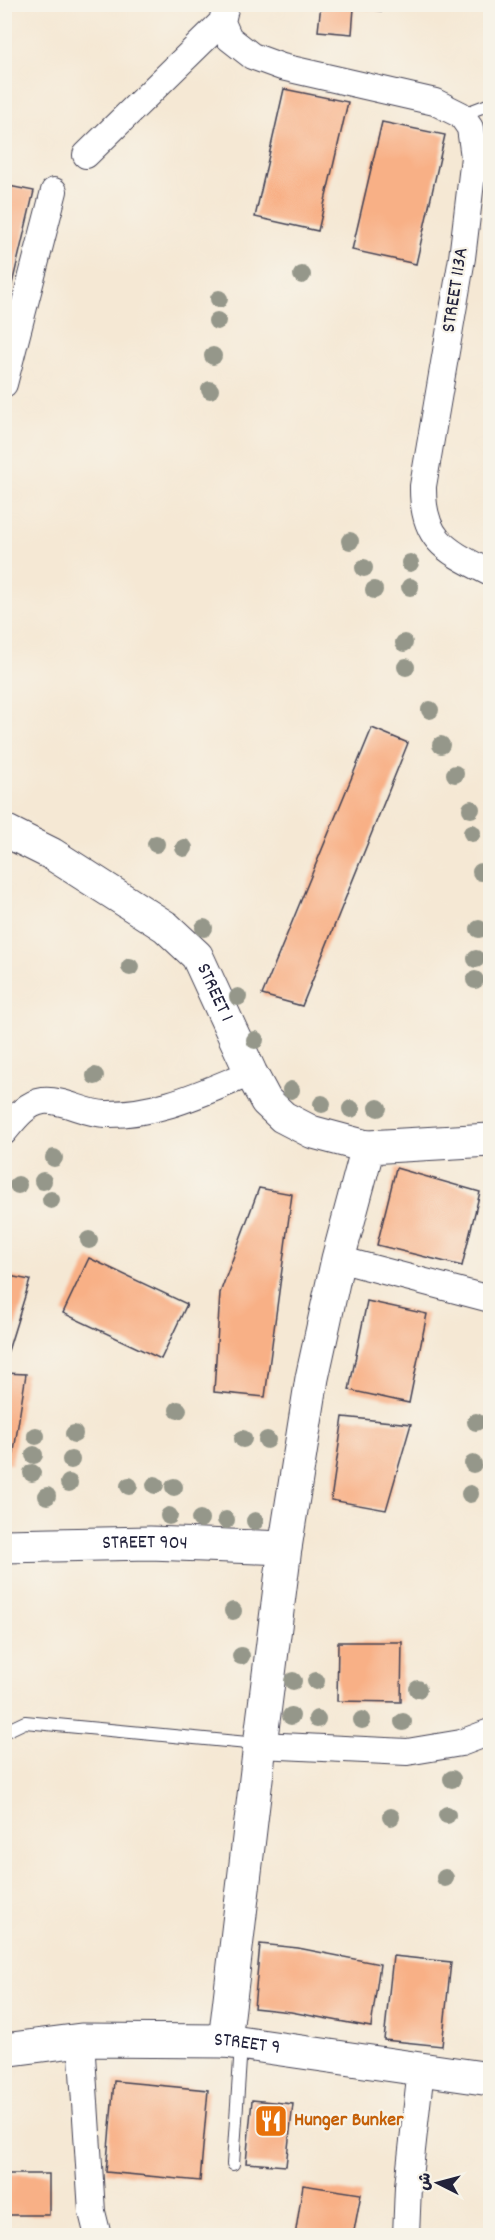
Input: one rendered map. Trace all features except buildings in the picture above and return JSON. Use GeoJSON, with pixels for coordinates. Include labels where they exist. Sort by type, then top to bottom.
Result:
{"type":"FeatureCollection","features":[{"type":"Feature","properties":{"kind":"main road"},"geometry":{"type":"LineString","coordinates":[[233,2042],[260,1745],[285,1548],[312,1378],[338,1259],[368,1147],[490,1140]]}},
{"type":"Feature","properties":{"kind":"main road","name":"STREET 904"},"geometry":{"type":"LineString","coordinates":[[4,1546],[150,1543],[285,1548]]}},
{"type":"Feature","properties":{"kind":"main road","name":"STREET 9"},"geometry":{"type":"LineString","coordinates":[[4,2050],[81,2040],[233,2042],[490,2079]]}},
{"type":"Feature","properties":{"kind":"street"},"geometry":{"type":"LineString","coordinates":[[224,13],[228,38],[252,56],[282,67],[435,102],[461,115]]}},
{"type":"Feature","properties":{"kind":"street"},"geometry":{"type":"LineString","coordinates":[[86,155],[224,13]]}},
{"type":"Feature","properties":{"kind":"street","name":"STREET 113A"},"geometry":{"type":"LineString","coordinates":[[461,115],[470,128],[474,157],[462,258],[423,486],[422,509],[436,537],[452,553],[490,573]]}},
{"type":"Feature","properties":{"kind":"street"},"geometry":{"type":"LineString","coordinates":[[4,384],[54,191]]}},
{"type":"Feature","properties":{"kind":"street","name":"STREET 1"},"geometry":{"type":"LineString","coordinates":[[4,830],[52,854],[166,927],[197,956],[266,1101],[283,1117],[312,1132],[368,1147]]}},
{"type":"Feature","properties":{"kind":"street"},"geometry":{"type":"LineString","coordinates":[[4,1132],[28,1106],[43,1101],[102,1114],[135,1114],[167,1106],[251,1073]]}},
{"type":"Feature","properties":{"kind":"street"},"geometry":{"type":"LineString","coordinates":[[338,1259],[490,1299]]}},
{"type":"Feature","properties":{"kind":"street"},"geometry":{"type":"LineString","coordinates":[[260,1745],[407,1752],[461,1743],[490,1732]]}},
{"type":"Feature","properties":{"kind":"street"},"geometry":{"type":"LineString","coordinates":[[81,2040],[92,2212],[98,2235]]}},
{"type":"Feature","properties":{"kind":"street"},"geometry":{"type":"LineString","coordinates":[[405,2235],[421,2069]]}},
{"type":"Feature","properties":{"kind":"lane"},"geometry":{"type":"LineString","coordinates":[[461,115],[490,104]]}},
{"type":"Feature","properties":{"kind":"lane"},"geometry":{"type":"LineString","coordinates":[[4,1732],[25,1722],[260,1745]]}},
{"type":"Feature","properties":{"kind":"lane"},"geometry":{"type":"LineString","coordinates":[[233,2042],[233,2164]]}},
{"type":"Feature","properties":{"kind":"place","name":"Hunger Bunker"},"geometry":{"type":"Point","coordinates":[271,2121]}}]}
